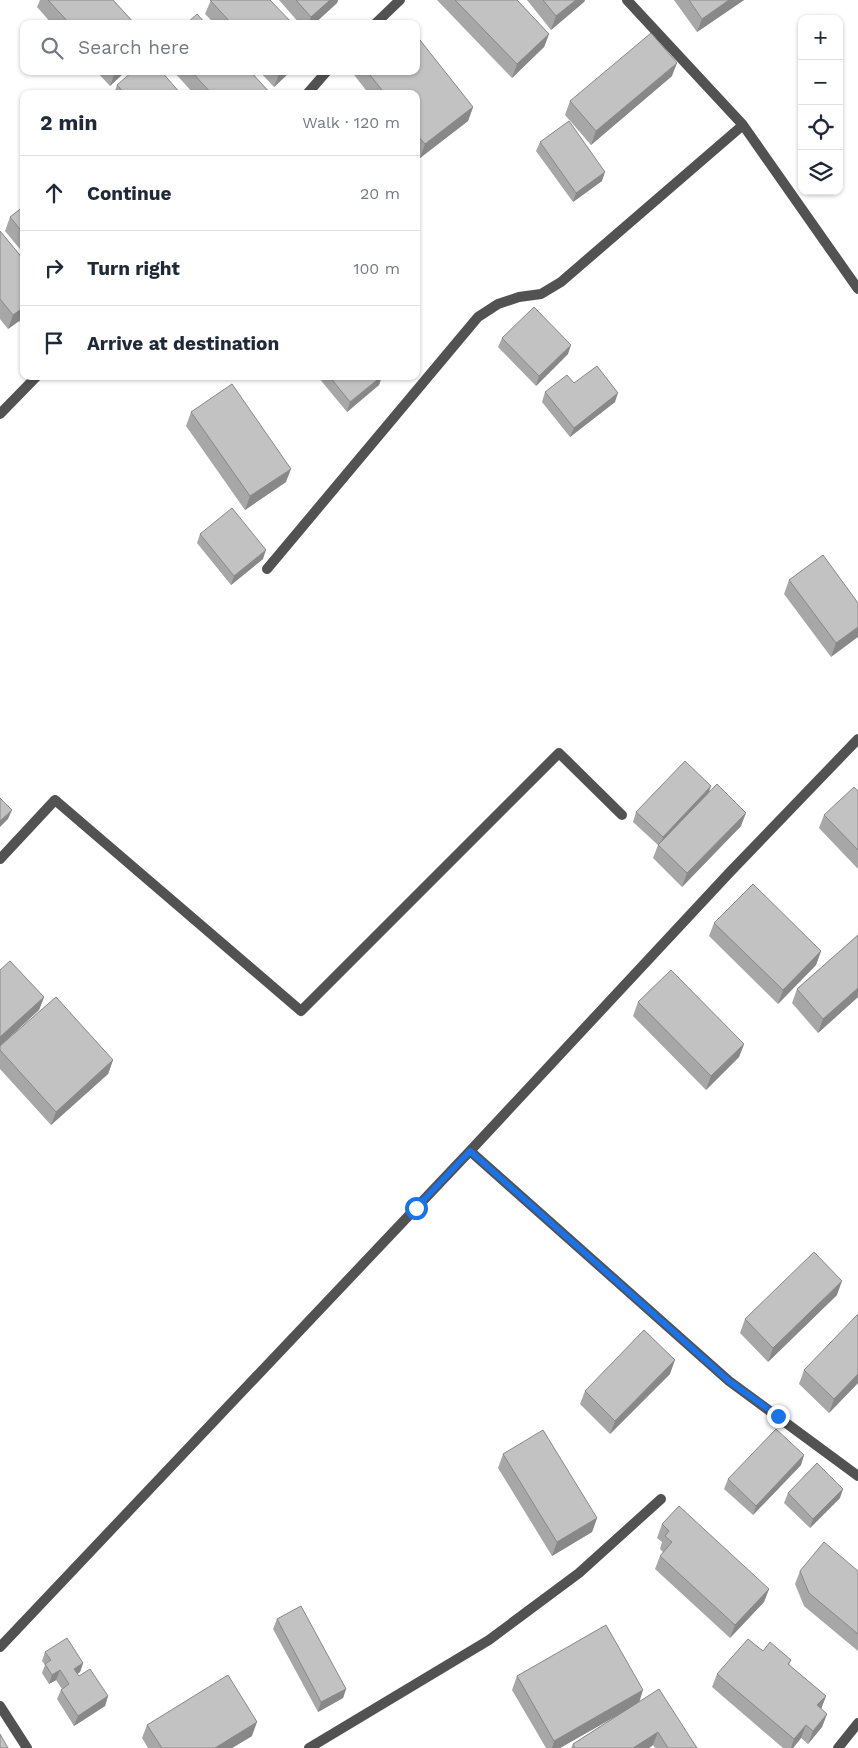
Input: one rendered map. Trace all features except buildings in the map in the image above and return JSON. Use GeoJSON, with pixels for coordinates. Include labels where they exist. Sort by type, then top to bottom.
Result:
{"type":"FeatureCollection","features":[{"type":"Feature","properties":{"kind":"street"},"geometry":{"type":"LineString","coordinates":[[379,20],[400,0]]}},
{"type":"Feature","properties":{"kind":"street"},"geometry":{"type":"LineString","coordinates":[[627,0],[743,125],[858,289]]}},
{"type":"Feature","properties":{"kind":"street"},"geometry":{"type":"LineString","coordinates":[[310,90],[324,75]]}},
{"type":"Feature","properties":{"kind":"street"},"geometry":{"type":"LineString","coordinates":[[266,569],[478,317],[498,304],[519,297],[541,294],[561,282],[743,125]]}},
{"type":"Feature","properties":{"kind":"street"},"geometry":{"type":"LineString","coordinates":[[0,414],[33,380]]}},
{"type":"Feature","properties":{"kind":"street"},"geometry":{"type":"LineString","coordinates":[[0,1647],[470,1151],[723,879],[858,739]]}},
{"type":"Feature","properties":{"kind":"street"},"geometry":{"type":"LineString","coordinates":[[0,859],[55,800],[301,1011],[559,753],[622,815]]}},
{"type":"Feature","properties":{"kind":"street"},"geometry":{"type":"LineString","coordinates":[[470,1151],[729,1381],[858,1476]]}},
{"type":"Feature","properties":{"kind":"street"},"geometry":{"type":"LineString","coordinates":[[309,1748],[490,1640],[579,1573],[661,1499]]}},
{"type":"Feature","properties":{"kind":"street"},"geometry":{"type":"LineString","coordinates":[[2,1713],[27,1748]]}},
{"type":"Feature","properties":{"kind":"street"},"geometry":{"type":"LineString","coordinates":[[838,1748],[858,1723]]}},
{"type":"Feature","properties":{"kind":"route"},"geometry":{"type":"LineString","coordinates":[[416,1208],[470,1151],[729,1381],[778,1416]]}}]}
